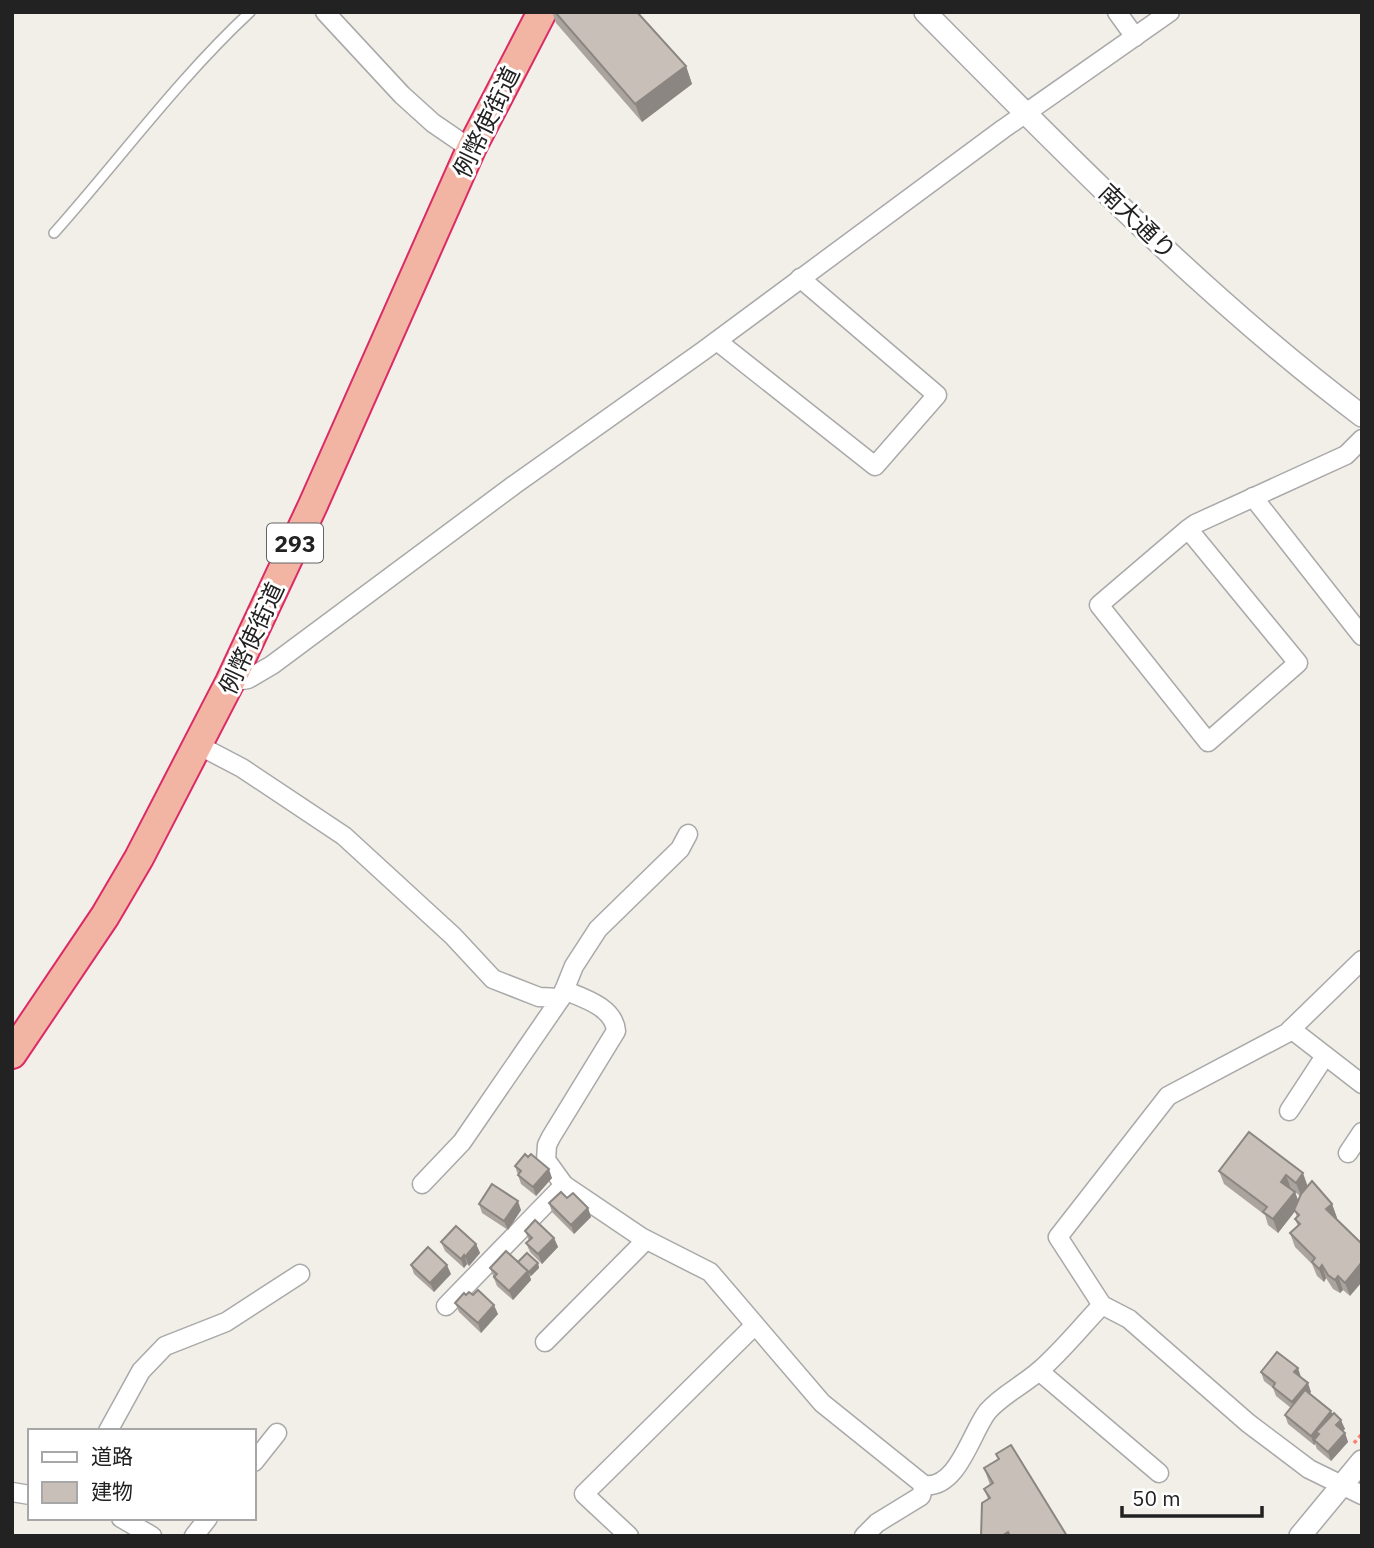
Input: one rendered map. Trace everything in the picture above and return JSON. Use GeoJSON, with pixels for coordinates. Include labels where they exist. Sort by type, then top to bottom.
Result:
{"type":"FeatureCollection","features":[{"type":"Feature","properties":{"kind":"highway","name":"例幣使街道"},"geometry":{"type":"LineString","coordinates":[[12,1054],[112,904],[198,745],[313,505],[471,149],[542,12]]}},
{"type":"Feature","properties":{"kind":"street"},"geometry":{"type":"LineString","coordinates":[[325,12],[402,95],[433,122],[471,149]]}},
{"type":"Feature","properties":{"kind":"street","name":"南大通り"},"geometry":{"type":"LineString","coordinates":[[925,12],[1221,302],[1287,359],[1362,416]]}},
{"type":"Feature","properties":{"kind":"street"},"geometry":{"type":"LineString","coordinates":[[1117,12],[1135,37]]}},
{"type":"Feature","properties":{"kind":"street"},"geometry":{"type":"LineString","coordinates":[[230,682],[248,679],[272,665],[1026,113],[1170,12]]}},
{"type":"Feature","properties":{"kind":"street"},"geometry":{"type":"LineString","coordinates":[[717,341],[875,466],[937,395],[800,278]]}},
{"type":"Feature","properties":{"kind":"street"},"geometry":{"type":"LineString","coordinates":[[1188,529],[1298,663],[1208,742],[1099,605],[1188,529],[1195,524],[1346,455],[1362,439]]}},
{"type":"Feature","properties":{"kind":"street"},"geometry":{"type":"LineString","coordinates":[[1254,497],[1362,636]]}},
{"type":"Feature","properties":{"kind":"street"},"geometry":{"type":"LineString","coordinates":[[198,745],[242,768],[344,836],[453,936],[493,979],[539,997],[563,994],[606,1011],[613,1018],[616,1031],[547,1145],[546,1160],[564,1185],[590,1205],[646,1240],[710,1272],[822,1403],[924,1485],[932,1486],[947,1476],[962,1460],[988,1412],[1039,1371],[1102,1304]]}},
{"type":"Feature","properties":{"kind":"street"},"geometry":{"type":"LineString","coordinates":[[422,1184],[462,1142],[563,994],[574,966],[598,929],[680,849],[688,834]]}},
{"type":"Feature","properties":{"kind":"street"},"geometry":{"type":"LineString","coordinates":[[1362,960],[1291,1030],[1168,1096],[1058,1237],[1102,1304],[1129,1319],[1248,1423],[1308,1469],[1362,1495]]}},
{"type":"Feature","properties":{"kind":"street"},"geometry":{"type":"LineString","coordinates":[[1291,1030],[1362,1084]]}},
{"type":"Feature","properties":{"kind":"street"},"geometry":{"type":"LineString","coordinates":[[1289,1111],[1325,1056]]}},
{"type":"Feature","properties":{"kind":"street"},"geometry":{"type":"LineString","coordinates":[[1348,1153],[1362,1132]]}},
{"type":"Feature","properties":{"kind":"street"},"geometry":{"type":"LineString","coordinates":[[446,1306],[564,1185]]}},
{"type":"Feature","properties":{"kind":"street"},"geometry":{"type":"LineString","coordinates":[[545,1342],[646,1240]]}},
{"type":"Feature","properties":{"kind":"street"},"geometry":{"type":"LineString","coordinates":[[109,1429],[141,1371],[165,1346],[226,1322],[300,1274]]}},
{"type":"Feature","properties":{"kind":"street"},"geometry":{"type":"LineString","coordinates":[[629,1536],[584,1494],[754,1326]]}},
{"type":"Feature","properties":{"kind":"street"},"geometry":{"type":"LineString","coordinates":[[1039,1371],[1159,1473]]}},
{"type":"Feature","properties":{"kind":"street"},"geometry":{"type":"LineString","coordinates":[[256,1459],[277,1433]]}},
{"type":"Feature","properties":{"kind":"street"},"geometry":{"type":"LineString","coordinates":[[1300,1536],[1362,1461]]}},
{"type":"Feature","properties":{"kind":"street"},"geometry":{"type":"LineString","coordinates":[[864,1536],[877,1523],[921,1496],[924,1485]]}},
{"type":"Feature","properties":{"kind":"street"},"geometry":{"type":"LineString","coordinates":[[124,1520],[152,1536]]}},
{"type":"Feature","properties":{"kind":"street"},"geometry":{"type":"LineString","coordinates":[[194,1536],[206,1520]]}},
{"type":"Feature","properties":{"kind":"lane"},"geometry":{"type":"LineString","coordinates":[[54,233],[182,83],[250,12]]}},
{"type":"Feature","properties":{"kind":"building"},"geometry":{"type":"Polygon","coordinates":[[[555,12],[637,12],[686,66],[635,104],[555,12]]]}},
{"type":"Feature","properties":{"kind":"building"},"geometry":{"type":"Polygon","coordinates":[[[1249,1132],[1303,1173],[1296,1183],[1286,1175],[1281,1182],[1295,1192],[1273,1219],[1263,1212],[1267,1207],[1219,1171],[1249,1132]]]}},
{"type":"Feature","properties":{"kind":"building"},"geometry":{"type":"Polygon","coordinates":[[[525,1154],[528,1157],[531,1154],[549,1169],[533,1187],[518,1175],[521,1171],[515,1166],[525,1154]]]}},
{"type":"Feature","properties":{"kind":"building"},"geometry":{"type":"Polygon","coordinates":[[[1312,1181],[1332,1204],[1326,1209],[1362,1244],[1362,1262],[1345,1283],[1338,1276],[1335,1280],[1328,1275],[1322,1265],[1319,1269],[1312,1262],[1315,1258],[1290,1233],[1300,1224],[1295,1219],[1299,1215],[1294,1210],[1301,1194],[1312,1181]]]}},
{"type":"Feature","properties":{"kind":"building"},"geometry":{"type":"Polygon","coordinates":[[[492,1184],[518,1201],[504,1221],[479,1204],[492,1184]]]}},
{"type":"Feature","properties":{"kind":"building"},"geometry":{"type":"Polygon","coordinates":[[[561,1192],[567,1198],[573,1193],[588,1208],[571,1225],[549,1203],[561,1192]]]}},
{"type":"Feature","properties":{"kind":"building"},"geometry":{"type":"Polygon","coordinates":[[[535,1220],[554,1238],[538,1254],[526,1243],[532,1238],[525,1231],[535,1220]]]}},
{"type":"Feature","properties":{"kind":"building"},"geometry":{"type":"Polygon","coordinates":[[[456,1226],[476,1244],[461,1259],[441,1242],[456,1226]]]}},
{"type":"Feature","properties":{"kind":"building"},"geometry":{"type":"Polygon","coordinates":[[[428,1247],[447,1265],[430,1283],[411,1265],[428,1247]]]}},
{"type":"Feature","properties":{"kind":"building"},"geometry":{"type":"Polygon","coordinates":[[[506,1251],[528,1271],[509,1291],[494,1277],[497,1274],[490,1268],[506,1251]]]}},
{"type":"Feature","properties":{"kind":"building"},"geometry":{"type":"Polygon","coordinates":[[[527,1253],[538,1263],[529,1272],[518,1262],[527,1253]]]}},
{"type":"Feature","properties":{"kind":"building"},"geometry":{"type":"Polygon","coordinates":[[[478,1290],[494,1305],[478,1323],[455,1303],[464,1293],[473,1295],[478,1290]]]}},
{"type":"Feature","properties":{"kind":"building"},"geometry":{"type":"Polygon","coordinates":[[[1277,1352],[1298,1368],[1294,1372],[1308,1383],[1292,1402],[1273,1387],[1275,1383],[1261,1372],[1277,1352]]]}},
{"type":"Feature","properties":{"kind":"building"},"geometry":{"type":"Polygon","coordinates":[[[1305,1390],[1331,1411],[1311,1436],[1285,1415],[1305,1390]]]}},
{"type":"Feature","properties":{"kind":"building"},"geometry":{"type":"Polygon","coordinates":[[[1334,1413],[1341,1420],[1336,1425],[1345,1433],[1328,1452],[1314,1440],[1319,1434],[1316,1432],[1334,1413]]]}},
{"type":"Feature","properties":{"kind":"building"},"geometry":{"type":"Polygon","coordinates":[[[1011,1445],[1067,1536],[1010,1536],[1008,1532],[1002,1536],[981,1536],[982,1503],[990,1498],[984,1489],[993,1483],[984,1468],[999,1459],[996,1454],[1011,1445]]]}}]}
